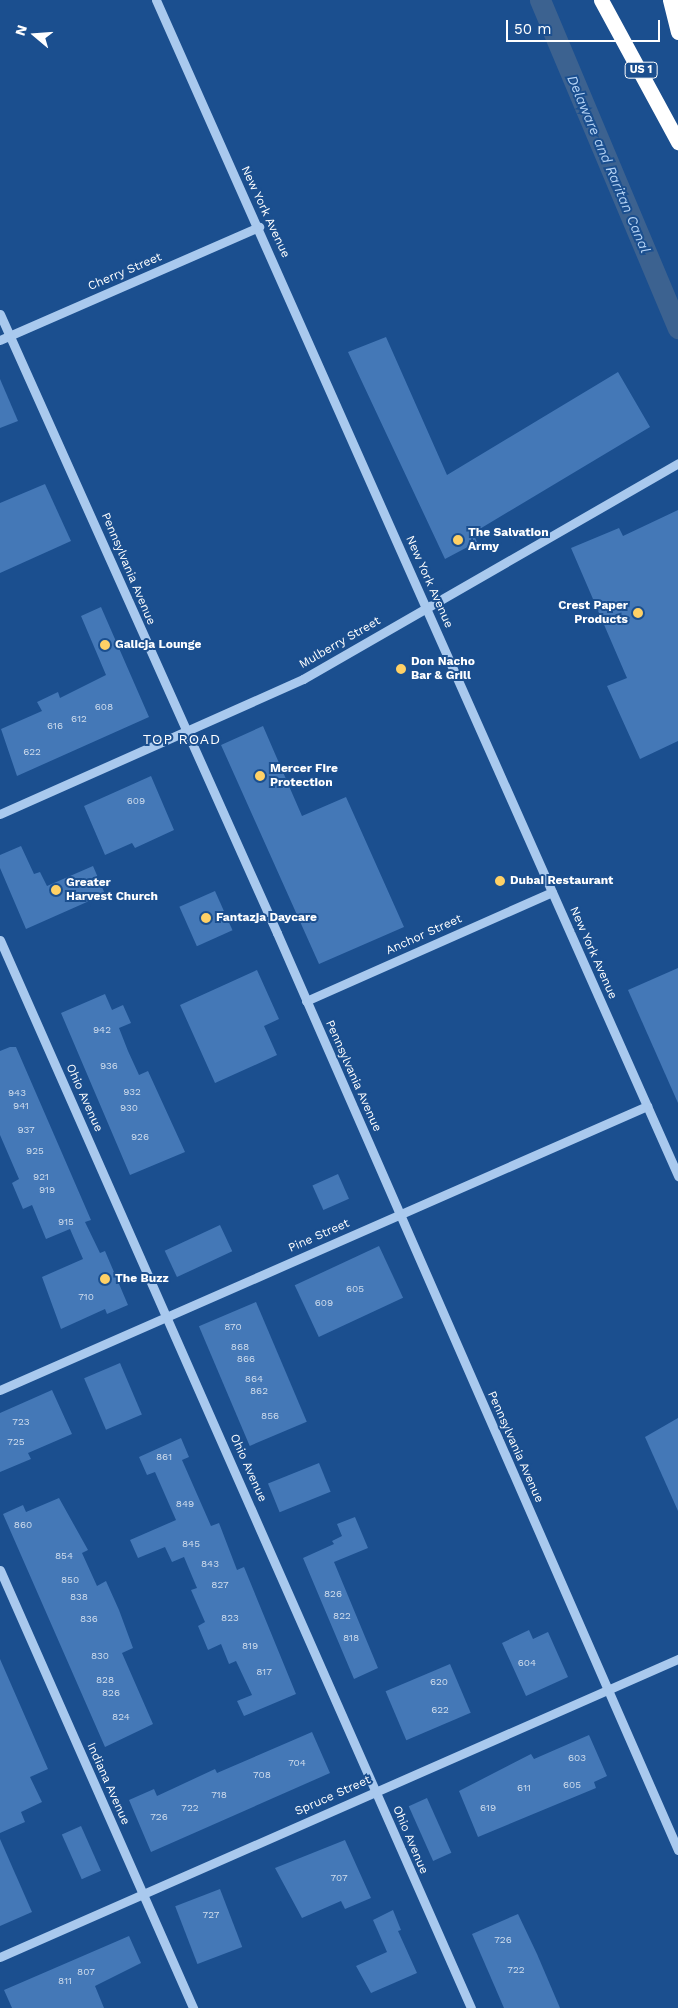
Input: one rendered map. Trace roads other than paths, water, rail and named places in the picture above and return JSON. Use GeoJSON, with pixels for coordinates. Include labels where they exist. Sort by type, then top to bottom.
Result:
{"type":"FeatureCollection","features":[{"type":"Feature","properties":{"kind":"highway","name":"US 1"},"geometry":{"type":"LineString","coordinates":[[601,0],[678,142]]}},
{"type":"Feature","properties":{"kind":"highway"},"geometry":{"type":"LineString","coordinates":[[670,0],[678,32]]}},
{"type":"Feature","properties":{"kind":"street","name":"New York Avenue"},"geometry":{"type":"LineString","coordinates":[[156,0],[259,227],[678,1176]]}},
{"type":"Feature","properties":{"kind":"street","name":"Cherry Street"},"geometry":{"type":"LineString","coordinates":[[0,340],[259,227]]}},
{"type":"Feature","properties":{"kind":"street","name":"Pennsylvania Avenue"},"geometry":{"type":"LineString","coordinates":[[0,314],[63,449],[185,732],[400,1214],[678,1850]]}},
{"type":"Feature","properties":{"kind":"street","name":"Mulberry Street"},"geometry":{"type":"LineString","coordinates":[[0,814],[303,679],[678,464]]}},
{"type":"Feature","properties":{"kind":"street","name":"Anchor Street"},"geometry":{"type":"LineString","coordinates":[[306,1001],[552,892]]}},
{"type":"Feature","properties":{"kind":"street","name":"Ohio Avenue"},"geometry":{"type":"LineString","coordinates":[[0,940],[168,1316],[471,2008]]}},
{"type":"Feature","properties":{"kind":"street","name":"Pine Street"},"geometry":{"type":"LineString","coordinates":[[0,1390],[647,1106]]}},
{"type":"Feature","properties":{"kind":"street","name":"Indiana Avenue"},"geometry":{"type":"LineString","coordinates":[[0,1570],[193,2008]]}},
{"type":"Feature","properties":{"kind":"street","name":"Spruce Street"},"geometry":{"type":"LineString","coordinates":[[0,1958],[678,1659]]}},
{"type":"Feature","properties":{"kind":"waterway","name":"Delaware and Raritan Canal"},"geometry":{"type":"LineString","coordinates":[[540,0],[678,328]]}},
{"type":"Feature","properties":{"kind":"place","name":"The Salvation Army"},"geometry":{"type":"Point","coordinates":[458,540]}},
{"type":"Feature","properties":{"kind":"place","name":"Crest Paper Products"},"geometry":{"type":"Point","coordinates":[638,613]}},
{"type":"Feature","properties":{"kind":"place","name":"Galicja Lounge"},"geometry":{"type":"Point","coordinates":[105,645]}},
{"type":"Feature","properties":{"kind":"place","name":"Don Nacho Bar & Grill"},"geometry":{"type":"Point","coordinates":[401,669]}},
{"type":"Feature","properties":{"kind":"place","name":"Mercer Fire Protection"},"geometry":{"type":"Point","coordinates":[260,776]}},
{"type":"Feature","properties":{"kind":"place","name":"Dubai Restaurant"},"geometry":{"type":"Point","coordinates":[500,881]}},
{"type":"Feature","properties":{"kind":"place","name":"Greater Harvest Church"},"geometry":{"type":"Point","coordinates":[56,890]}},
{"type":"Feature","properties":{"kind":"place","name":"Fantazja Daycare"},"geometry":{"type":"Point","coordinates":[206,918]}},
{"type":"Feature","properties":{"kind":"place","name":"The Buzz"},"geometry":{"type":"Point","coordinates":[105,1279]}},
{"type":"Feature","properties":{"kind":"district","name":"TOP ROAD"},"geometry":{"type":"Point","coordinates":[182,739]}}]}
